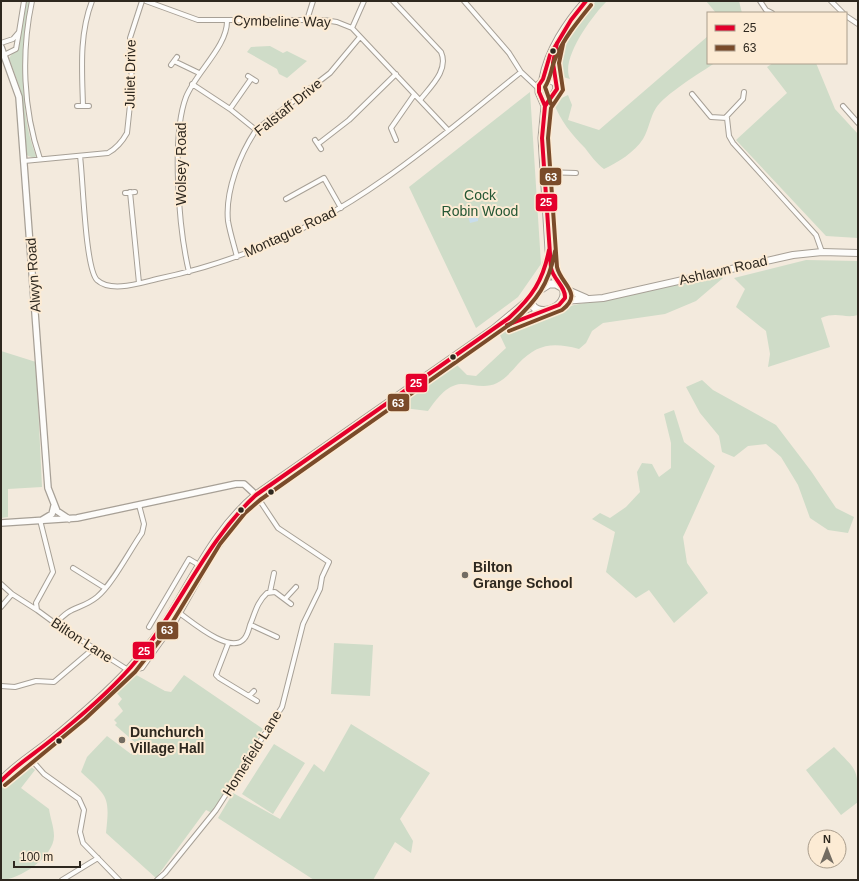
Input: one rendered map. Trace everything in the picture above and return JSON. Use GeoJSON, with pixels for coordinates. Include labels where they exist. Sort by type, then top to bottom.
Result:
{"type":"FeatureCollection","features":[{"type":"Feature","properties":{"kind":"main road"},"geometry":{"type":"LineString","coordinates":[[545,106],[539,85],[545,67],[571,20],[586,1]]}},
{"type":"Feature","properties":{"kind":"main road"},"geometry":{"type":"LineString","coordinates":[[494,329],[559,305],[563,301],[565,294],[552,272],[549,250],[542,138],[545,106],[550,96],[557,89],[553,63],[558,43]]}},
{"type":"Feature","properties":{"kind":"main road"},"geometry":{"type":"LineString","coordinates":[[539,85],[550,78],[555,82]]}},
{"type":"Feature","properties":{"kind":"main road"},"geometry":{"type":"LineString","coordinates":[[539,85],[550,96]]}},
{"type":"Feature","properties":{"kind":"main road"},"geometry":{"type":"LineString","coordinates":[[1,781],[14,768],[66,728],[113,686],[130,668],[162,628],[199,565],[229,521],[256,495],[494,329],[530,299],[535,293],[546,268],[549,250]]}},
{"type":"Feature","properties":{"kind":"main road","name":"Ashlawn Road"},"geometry":{"type":"LineString","coordinates":[[563,301],[603,298],[770,260],[822,252],[858,253]]}},
{"type":"Feature","properties":{"kind":"main road"},"geometry":{"type":"LineString","coordinates":[[535,293],[549,284],[561,287]]}},
{"type":"Feature","properties":{"kind":"main road","name":"Ashlawn Road"},"geometry":{"type":"LineString","coordinates":[[561,287],[589,299]]}},
{"type":"Feature","properties":{"kind":"main road"},"geometry":{"type":"LineString","coordinates":[[530,299],[533,308],[544,311]]}},
{"type":"Feature","properties":{"kind":"street"},"geometry":{"type":"LineString","coordinates":[[4,55],[16,49],[24,1]]}},
{"type":"Feature","properties":{"kind":"street"},"geometry":{"type":"LineString","coordinates":[[32,1],[27,35],[26,89],[33,142],[40,159]]}},
{"type":"Feature","properties":{"kind":"street"},"geometry":{"type":"LineString","coordinates":[[83,106],[82,42],[85,23],[92,1]]}},
{"type":"Feature","properties":{"kind":"street","name":"Juliet Drive"},"geometry":{"type":"LineString","coordinates":[[24,161],[108,152],[114,150],[123,140],[126,133],[132,86],[130,38],[142,1]]}},
{"type":"Feature","properties":{"kind":"street","name":"Cymbeline Way"},"geometry":{"type":"LineString","coordinates":[[146,1],[198,20],[307,20],[338,22],[352,28],[448,130]]}},
{"type":"Feature","properties":{"kind":"street"},"geometry":{"type":"LineString","coordinates":[[307,20],[313,1]]}},
{"type":"Feature","properties":{"kind":"street"},"geometry":{"type":"LineString","coordinates":[[352,28],[364,1]]}},
{"type":"Feature","properties":{"kind":"street"},"geometry":{"type":"LineString","coordinates":[[393,1],[441,52],[444,59],[444,66],[420,100]]}},
{"type":"Feature","properties":{"kind":"street"},"geometry":{"type":"LineString","coordinates":[[464,1],[509,53],[521,72],[539,85]]}},
{"type":"Feature","properties":{"kind":"street"},"geometry":{"type":"LineString","coordinates":[[760,1],[766,10],[770,12]]}},
{"type":"Feature","properties":{"kind":"street"},"geometry":{"type":"LineString","coordinates":[[831,1],[842,12]]}},
{"type":"Feature","properties":{"kind":"street"},"geometry":{"type":"LineString","coordinates":[[847,17],[858,24]]}},
{"type":"Feature","properties":{"kind":"street","name":"Wolsey Road"},"geometry":{"type":"LineString","coordinates":[[190,272],[180,205],[178,175],[181,114],[192,84],[199,72],[220,46],[226,30],[227,20]]}},
{"type":"Feature","properties":{"kind":"street"},"geometry":{"type":"LineString","coordinates":[[1,43],[13,39],[19,32]]}},
{"type":"Feature","properties":{"kind":"street","name":"Falstaff Drive"},"geometry":{"type":"LineString","coordinates":[[236,257],[228,219],[229,200],[239,160],[256,130],[330,73],[360,37]]}},
{"type":"Feature","properties":{"kind":"street","name":"Alwyn Road"},"geometry":{"type":"LineString","coordinates":[[1,47],[19,97],[48,488],[54,506]]}},
{"type":"Feature","properties":{"kind":"street"},"geometry":{"type":"LineString","coordinates":[[174,61],[199,72]]}},
{"type":"Feature","properties":{"kind":"street","name":"Montague Road"},"geometry":{"type":"LineString","coordinates":[[80,156],[86,224],[93,275],[108,286],[139,283],[190,272],[236,257],[292,234],[341,208],[384,180],[521,72]]}},
{"type":"Feature","properties":{"kind":"street"},"geometry":{"type":"LineString","coordinates":[[318,144],[349,120],[396,74]]}},
{"type":"Feature","properties":{"kind":"street"},"geometry":{"type":"LineString","coordinates":[[230,109],[250,77],[256,81]]}},
{"type":"Feature","properties":{"kind":"street"},"geometry":{"type":"LineString","coordinates":[[192,84],[230,109],[256,130]]}},
{"type":"Feature","properties":{"kind":"street"},"geometry":{"type":"LineString","coordinates":[[726,118],[743,99],[744,92]]}},
{"type":"Feature","properties":{"kind":"street"},"geometry":{"type":"LineString","coordinates":[[396,140],[391,128],[414,94]]}},
{"type":"Feature","properties":{"kind":"street"},"geometry":{"type":"LineString","coordinates":[[692,94],[711,117],[726,118]]}},
{"type":"Feature","properties":{"kind":"street"},"geometry":{"type":"LineString","coordinates":[[77,106],[89,106]]}},
{"type":"Feature","properties":{"kind":"street"},"geometry":{"type":"LineString","coordinates":[[843,106],[858,123]]}},
{"type":"Feature","properties":{"kind":"street"},"geometry":{"type":"LineString","coordinates":[[726,118],[729,121],[729,136],[733,144],[816,235],[822,252]]}},
{"type":"Feature","properties":{"kind":"street"},"geometry":{"type":"LineString","coordinates":[[315,140],[321,150]]}},
{"type":"Feature","properties":{"kind":"street"},"geometry":{"type":"LineString","coordinates":[[544,172],[576,172]]}},
{"type":"Feature","properties":{"kind":"street"},"geometry":{"type":"LineString","coordinates":[[286,198],[324,178],[341,208]]}},
{"type":"Feature","properties":{"kind":"street"},"geometry":{"type":"LineString","coordinates":[[135,192],[128,193],[139,283]]}},
{"type":"Feature","properties":{"kind":"street"},"geometry":{"type":"LineString","coordinates":[[1,523],[69,519],[236,484],[244,484],[256,495]]}},
{"type":"Feature","properties":{"kind":"street","name":"Homefield Lane"},"geometry":{"type":"LineString","coordinates":[[157,880],[165,873],[216,810],[280,710],[303,624],[320,589],[322,577],[329,562],[278,528],[256,495]]}},
{"type":"Feature","properties":{"kind":"street"},"geometry":{"type":"LineString","coordinates":[[56,624],[64,614],[97,597],[105,588],[142,533],[144,524],[140,505]]}},
{"type":"Feature","properties":{"kind":"street"},"geometry":{"type":"LineString","coordinates":[[54,506],[57,511],[69,519]]}},
{"type":"Feature","properties":{"kind":"street"},"geometry":{"type":"LineString","coordinates":[[40,520],[52,514],[54,506]]}},
{"type":"Feature","properties":{"kind":"street","name":"Bilton Lane"},"geometry":{"type":"LineString","coordinates":[[37,610],[36,603],[53,572],[40,520]]}},
{"type":"Feature","properties":{"kind":"street"},"geometry":{"type":"LineString","coordinates":[[130,668],[142,668],[175,622],[212,556],[234,526],[229,521]]}},
{"type":"Feature","properties":{"kind":"street"},"geometry":{"type":"LineString","coordinates":[[149,627],[190,557],[199,565]]}},
{"type":"Feature","properties":{"kind":"street"},"geometry":{"type":"LineString","coordinates":[[73,568],[105,588]]}},
{"type":"Feature","properties":{"kind":"street"},"geometry":{"type":"LineString","coordinates":[[270,592],[274,573]]}},
{"type":"Feature","properties":{"kind":"street","name":"Bilton Lane"},"geometry":{"type":"LineString","coordinates":[[1,584],[12,594],[56,624],[94,648],[130,668]]}},
{"type":"Feature","properties":{"kind":"street"},"geometry":{"type":"LineString","coordinates":[[285,599],[296,587]]}},
{"type":"Feature","properties":{"kind":"street"},"geometry":{"type":"LineString","coordinates":[[173,609],[228,644],[237,644],[244,639],[251,625],[257,606],[263,597],[270,592],[275,592],[291,604]]}},
{"type":"Feature","properties":{"kind":"street"},"geometry":{"type":"LineString","coordinates":[[1,607],[12,594]]}},
{"type":"Feature","properties":{"kind":"street"},"geometry":{"type":"LineString","coordinates":[[168,618],[175,622]]}},
{"type":"Feature","properties":{"kind":"street"},"geometry":{"type":"LineString","coordinates":[[251,625],[277,637]]}},
{"type":"Feature","properties":{"kind":"street"},"geometry":{"type":"LineString","coordinates":[[228,644],[226,653],[216,675],[257,702]]}},
{"type":"Feature","properties":{"kind":"street"},"geometry":{"type":"LineString","coordinates":[[1,686],[15,687],[36,681],[54,682],[94,648]]}},
{"type":"Feature","properties":{"kind":"street"},"geometry":{"type":"LineString","coordinates":[[250,696],[254,690]]}},
{"type":"Feature","properties":{"kind":"street"},"geometry":{"type":"LineString","coordinates":[[29,757],[44,774],[80,799],[84,810],[80,832],[82,839],[119,880]]}},
{"type":"Feature","properties":{"kind":"street"},"geometry":{"type":"LineString","coordinates":[[62,880],[98,858]]}},
{"type":"Feature","properties":{"kind":"green space"},"geometry":{"type":"Polygon","coordinates":[[[27,1],[30,1],[24,60],[24,99],[26,118],[36,156],[35,158],[28,156],[26,153],[21,91],[9,58],[19,45],[27,1]]]}},
{"type":"Feature","properties":{"kind":"green space"},"geometry":{"type":"Polygon","coordinates":[[[596,1],[607,1],[593,17],[573,49],[569,60],[568,71],[570,79],[563,77],[559,65],[563,49],[578,22],[596,1]]]}},
{"type":"Feature","properties":{"kind":"green space"},"geometry":{"type":"Polygon","coordinates":[[[706,1],[739,1],[742,12],[715,12],[706,1]]]}},
{"type":"Feature","properties":{"kind":"green space"},"geometry":{"type":"Polygon","coordinates":[[[707,37],[707,64],[713,64],[683,84],[660,103],[654,112],[640,144],[625,157],[604,169],[596,162],[571,132],[559,115],[553,102],[568,95],[572,105],[568,120],[599,130],[707,37]]]}},
{"type":"Feature","properties":{"kind":"green space"},"geometry":{"type":"Polygon","coordinates":[[[270,46],[283,53],[287,51],[307,61],[287,78],[279,74],[277,69],[247,52],[251,47],[270,46]]]}},
{"type":"Feature","properties":{"kind":"green space"},"geometry":{"type":"Polygon","coordinates":[[[772,64],[816,64],[835,109],[858,134],[858,238],[826,236],[736,140],[787,93],[767,67],[772,64]]]}},
{"type":"Feature","properties":{"kind":"green space","name":"Cock Robin Wood"},"geometry":{"type":"Polygon","coordinates":[[[530,92],[541,264],[518,297],[476,328],[409,187],[530,92]]]}},
{"type":"Feature","properties":{"kind":"green space"},"geometry":{"type":"Polygon","coordinates":[[[806,260],[858,261],[858,315],[832,315],[821,318],[830,347],[768,367],[770,354],[766,331],[736,307],[745,289],[734,278],[806,260]]]}},
{"type":"Feature","properties":{"kind":"green space"},"geometry":{"type":"Polygon","coordinates":[[[720,274],[723,278],[696,301],[665,314],[603,323],[592,331],[586,343],[579,349],[553,345],[546,346],[525,357],[508,375],[497,383],[488,386],[461,384],[451,387],[434,402],[428,411],[404,408],[405,394],[453,361],[467,375],[476,376],[506,348],[498,331],[574,305],[652,290],[720,274]]]}},
{"type":"Feature","properties":{"kind":"green space"},"geometry":{"type":"Polygon","coordinates":[[[1,351],[36,362],[42,487],[8,489],[8,517],[1,518],[1,351]]]}},
{"type":"Feature","properties":{"kind":"green space"},"geometry":{"type":"Polygon","coordinates":[[[702,380],[713,390],[776,425],[811,471],[836,508],[854,517],[848,533],[828,530],[810,518],[798,485],[781,457],[766,444],[748,446],[734,457],[722,452],[719,436],[700,413],[686,387],[702,380]]]}},
{"type":"Feature","properties":{"kind":"green space"},"geometry":{"type":"Polygon","coordinates":[[[674,410],[684,442],[715,466],[683,537],[687,563],[708,593],[674,623],[649,590],[636,598],[606,572],[615,532],[592,519],[600,513],[610,518],[626,507],[640,492],[637,472],[642,463],[652,464],[659,477],[671,468],[671,443],[664,414],[674,410]]]}},
{"type":"Feature","properties":{"kind":"green space"},"geometry":{"type":"Polygon","coordinates":[[[334,643],[373,645],[370,696],[331,694],[334,643]]]}},
{"type":"Feature","properties":{"kind":"green space"},"geometry":{"type":"Polygon","coordinates":[[[131,672],[165,691],[171,692],[184,675],[263,729],[212,813],[206,810],[156,878],[106,833],[108,811],[105,798],[97,787],[81,772],[87,757],[107,736],[131,754],[138,745],[115,725],[117,723],[114,720],[123,711],[118,704],[122,699],[114,690],[131,672]]]}},
{"type":"Feature","properties":{"kind":"green space"},"geometry":{"type":"Polygon","coordinates":[[[351,724],[430,773],[400,819],[413,841],[411,853],[395,842],[373,880],[314,880],[218,818],[233,793],[280,819],[314,764],[324,772],[351,724]]]}},
{"type":"Feature","properties":{"kind":"green space"},"geometry":{"type":"Polygon","coordinates":[[[274,744],[305,763],[273,814],[242,794],[274,744]]]}},
{"type":"Feature","properties":{"kind":"green space"},"geometry":{"type":"Polygon","coordinates":[[[834,747],[852,766],[855,771],[857,782],[858,802],[841,815],[806,770],[834,747]]]}},
{"type":"Feature","properties":{"kind":"green space"},"geometry":{"type":"Polygon","coordinates":[[[30,766],[35,770],[21,788],[49,809],[54,833],[52,844],[42,859],[26,872],[1,880],[1,788],[22,769],[30,766]]]}},
{"type":"Feature","properties":{"kind":"water"},"geometry":{"type":"Polygon","coordinates":[[[478,206],[478,221],[470,223],[467,212],[470,207],[478,206]]]}},
{"type":"Feature","properties":{"kind":"transit line","name":"25"},"geometry":{"type":"LineString","coordinates":[[545,106],[539,92],[539,85],[543,79],[550,55],[571,20],[586,1]]}},
{"type":"Feature","properties":{"kind":"transit line","name":"63"},"geometry":{"type":"LineString","coordinates":[[551,104],[545,87],[549,80],[554,61],[567,36],[591,5]]}},
{"type":"Feature","properties":{"kind":"transit line","name":"25"},"geometry":{"type":"LineString","coordinates":[[507,325],[559,305],[565,298],[564,290],[554,276],[551,268],[542,138],[545,106],[557,89],[553,63],[557,43]]}},
{"type":"Feature","properties":{"kind":"transit line","name":"63"},"geometry":{"type":"LineString","coordinates":[[509,331],[562,310],[571,299],[569,289],[557,267],[548,138],[551,108],[563,90],[559,63],[563,44]]}},
{"type":"Feature","properties":{"kind":"transit line","name":"25"},"geometry":{"type":"LineString","coordinates":[[1,781],[82,715],[131,667],[148,646],[221,535],[237,514],[256,495],[509,318],[524,303],[540,280],[547,261],[549,250]]}},
{"type":"Feature","properties":{"kind":"transit line","name":"63"},"geometry":{"type":"LineString","coordinates":[[5,785],[85,719],[135,672],[167,631],[220,544],[245,513],[260,500],[513,322],[541,291],[549,273],[555,251]]}},
{"type":"Feature","properties":{"kind":"place","name":"Bilton Grange School"},"geometry":{"type":"Point","coordinates":[465,575]}},
{"type":"Feature","properties":{"kind":"place","name":"Dunchurch Village Hall"},"geometry":{"type":"Point","coordinates":[122,740]}}]}
